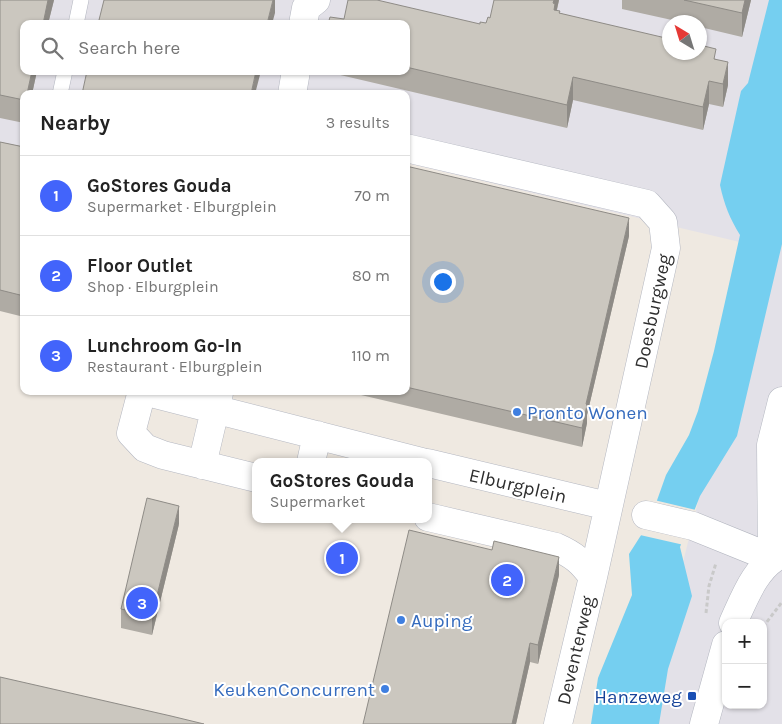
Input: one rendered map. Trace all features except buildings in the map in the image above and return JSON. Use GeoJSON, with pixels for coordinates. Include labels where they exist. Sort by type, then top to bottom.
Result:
{"type":"FeatureCollection","features":[{"type":"Feature","properties":{"kind":"street"},"geometry":{"type":"LineString","coordinates":[[304,20],[306,8],[316,0]]}},
{"type":"Feature","properties":{"kind":"street"},"geometry":{"type":"LineString","coordinates":[[293,90],[295,75]]}},
{"type":"Feature","properties":{"kind":"street","name":"Doesburgweg"},"geometry":{"type":"LineString","coordinates":[[410,149],[647,204],[663,222],[666,248],[593,577]]}},
{"type":"Feature","properties":{"kind":"street"},"geometry":{"type":"LineString","coordinates":[[141,395],[131,433],[145,448],[252,477]]}},
{"type":"Feature","properties":{"kind":"street"},"geometry":{"type":"LineString","coordinates":[[176,395],[218,400],[317,436],[406,458]]}},
{"type":"Feature","properties":{"kind":"street"},"geometry":{"type":"LineString","coordinates":[[202,465],[218,400]]}},
{"type":"Feature","properties":{"kind":"street"},"geometry":{"type":"LineString","coordinates":[[735,619],[751,584],[777,556],[771,445],[782,402]]}},
{"type":"Feature","properties":{"kind":"street"},"geometry":{"type":"LineString","coordinates":[[312,458],[317,436]]}},
{"type":"Feature","properties":{"kind":"street","name":"Elburgplein"},"geometry":{"type":"LineString","coordinates":[[432,464],[608,506]]}},
{"type":"Feature","properties":{"kind":"street"},"geometry":{"type":"LineString","coordinates":[[646,516],[693,526],[777,556]]}},
{"type":"Feature","properties":{"kind":"street"},"geometry":{"type":"LineString","coordinates":[[432,519],[556,547],[573,555],[593,577]]}},
{"type":"Feature","properties":{"kind":"street","name":"Deventerweg"},"geometry":{"type":"LineString","coordinates":[[558,724],[593,577]]}},
{"type":"Feature","properties":{"kind":"street"},"geometry":{"type":"LineString","coordinates":[[704,724],[722,659]]}},
{"type":"Feature","properties":{"kind":"lane"},"geometry":{"type":"LineString","coordinates":[[77,20],[81,0]]}},
{"type":"Feature","properties":{"kind":"lane"},"geometry":{"type":"LineString","coordinates":[[61,90],[64,75]]}},
{"type":"Feature","properties":{"kind":"path"},"geometry":{"type":"LineString","coordinates":[[767,622],[782,602]]}},
{"type":"Feature","properties":{"kind":"shaded area"},"geometry":{"type":"Polygon","coordinates":[[[0,0],[782,0],[782,724],[643,724],[761,247],[410,164],[410,90],[20,90],[20,161],[0,156],[0,0]]]}},
{"type":"Feature","properties":{"kind":"water"},"geometry":{"type":"Polygon","coordinates":[[[769,0],[782,0],[782,244],[737,436],[700,496],[680,547],[692,596],[668,669],[659,724],[591,724],[598,678],[632,595],[629,554],[652,518],[666,475],[689,435],[698,411],[714,351],[740,235],[723,199],[720,185],[741,91],[748,83],[769,0]]]}},
{"type":"Feature","properties":{"kind":"pier"},"geometry":{"type":"Polygon","coordinates":[[[654,500],[696,510],[684,545],[640,535],[650,517],[654,500]]]}},
{"type":"Feature","properties":{"kind":"place","name":"Pronto Wonen"},"geometry":{"type":"Point","coordinates":[517,412]}},
{"type":"Feature","properties":{"kind":"place","name":"GoStores Gouda"},"geometry":{"type":"Point","coordinates":[342,558]}},
{"type":"Feature","properties":{"kind":"place","name":"Floor Outlet"},"geometry":{"type":"Point","coordinates":[507,580]}},
{"type":"Feature","properties":{"kind":"place","name":"Lunchroom Go-In"},"geometry":{"type":"Point","coordinates":[142,603]}},
{"type":"Feature","properties":{"kind":"place","name":"Auping"},"geometry":{"type":"Point","coordinates":[401,620]}},
{"type":"Feature","properties":{"kind":"place","name":"KeukenConcurrent"},"geometry":{"type":"Point","coordinates":[385,689]}},
{"type":"Feature","properties":{"kind":"place","name":"Hanzeweg"},"geometry":{"type":"Point","coordinates":[692,696]}}]}
